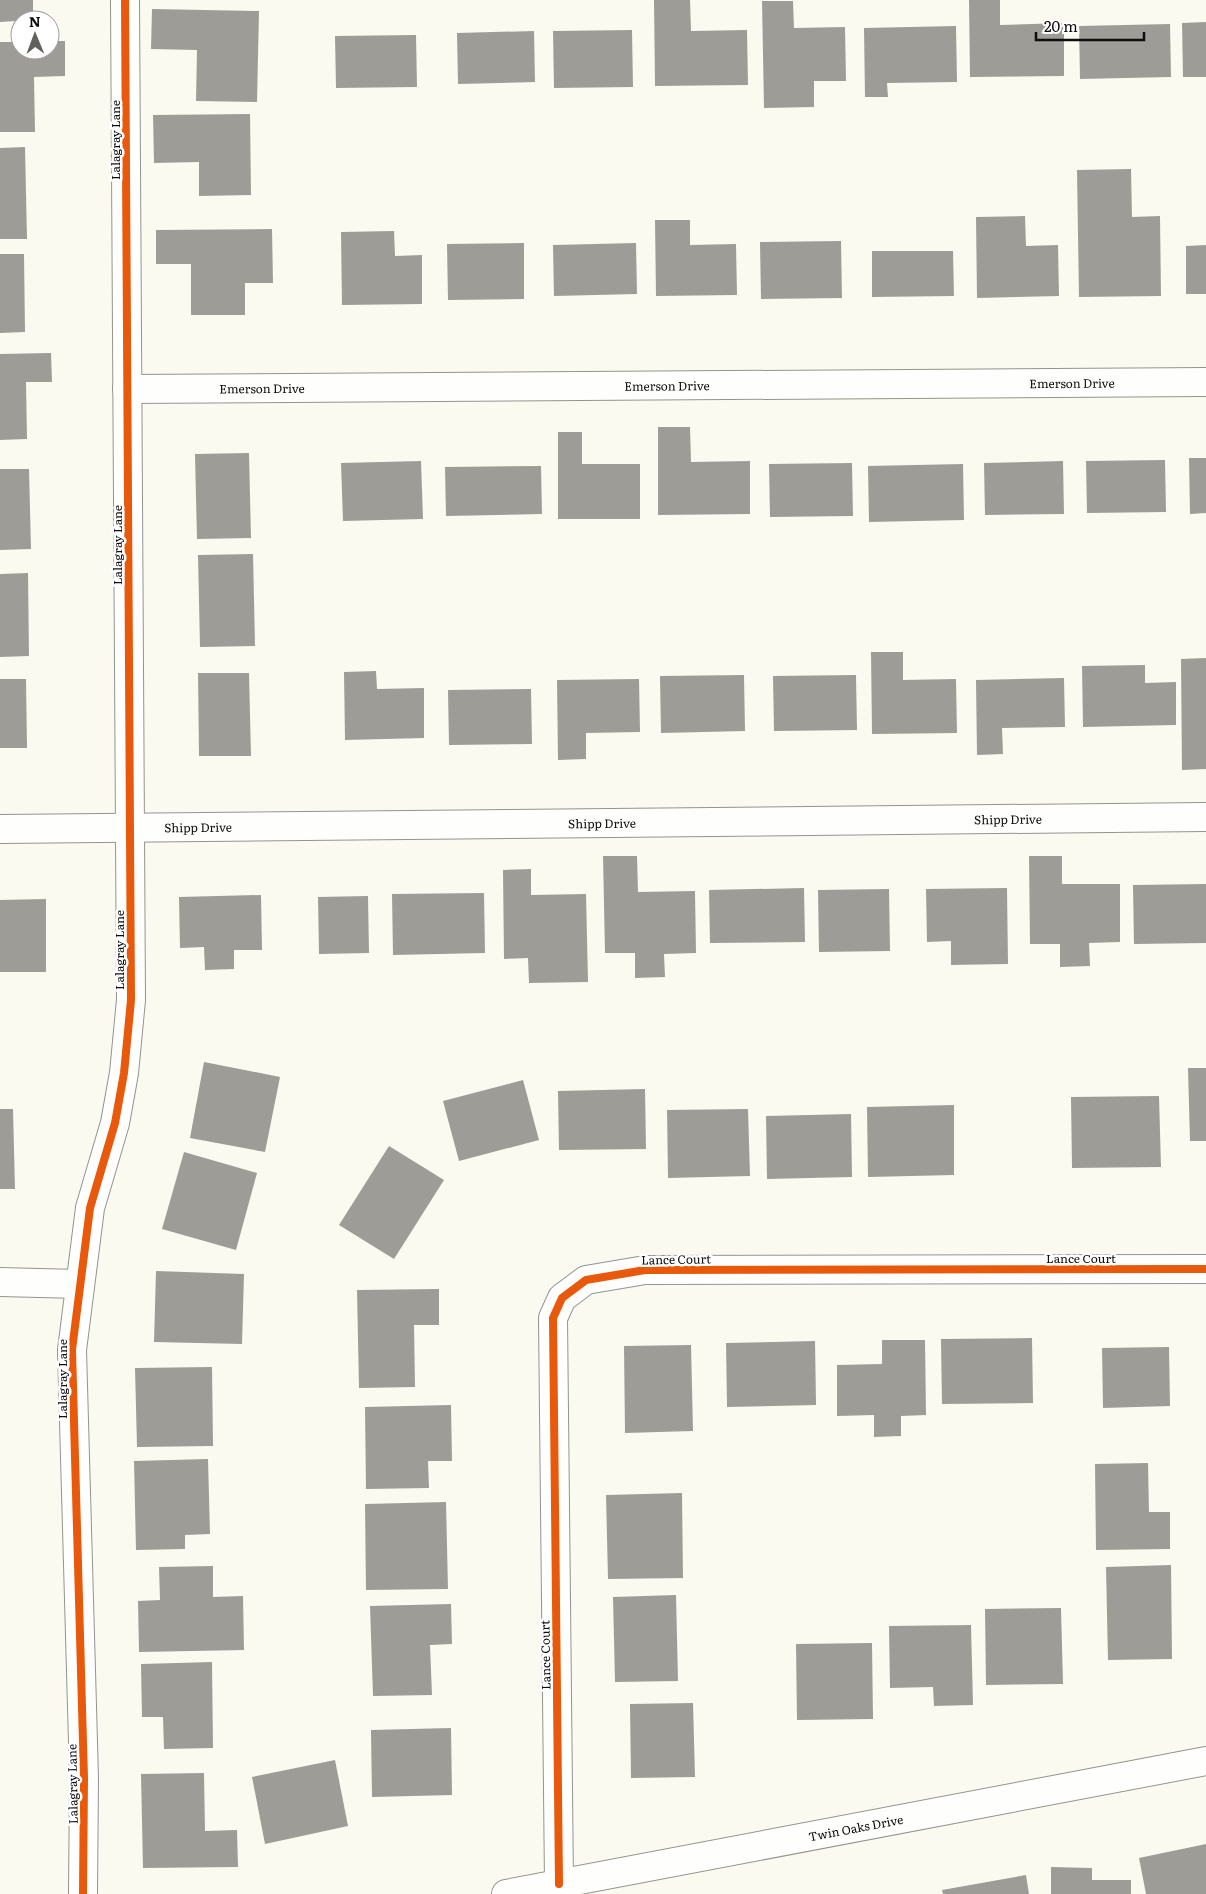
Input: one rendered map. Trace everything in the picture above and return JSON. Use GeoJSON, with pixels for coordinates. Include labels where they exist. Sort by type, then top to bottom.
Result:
{"type":"FeatureCollection","features":[{"type":"Feature","properties":{"kind":"street","name":"Lalagray Lane"},"geometry":{"type":"LineString","coordinates":[[83,1894],[84,1778],[72,1350],[90,1208],[115,1123],[124,1073],[131,1000],[125,0]]}},
{"type":"Feature","properties":{"kind":"street","name":"Emerson Drive"},"geometry":{"type":"LineString","coordinates":[[127,389],[1206,382]]}},
{"type":"Feature","properties":{"kind":"street","name":"Shipp Drive"},"geometry":{"type":"LineString","coordinates":[[0,829],[1206,817]]}},
{"type":"Feature","properties":{"kind":"street","name":"Lance Court"},"geometry":{"type":"LineString","coordinates":[[559,1884],[553,1318],[562,1298],[586,1280],[645,1270],[1206,1268]]}},
{"type":"Feature","properties":{"kind":"street"},"geometry":{"type":"LineString","coordinates":[[0,1282],[79,1284]]}},
{"type":"Feature","properties":{"kind":"street","name":"Twin Oaks Drive"},"geometry":{"type":"LineString","coordinates":[[506,1894],[1206,1761]]}},
{"type":"Feature","properties":{"kind":"building"},"geometry":{"type":"Polygon","coordinates":[[[0,0],[33,0],[33,10],[10,10],[10,21],[0,22],[0,0]]]}},
{"type":"Feature","properties":{"kind":"building"},"geometry":{"type":"Polygon","coordinates":[[[654,0],[690,0],[691,31],[747,30],[748,85],[655,86],[654,0]]]}},
{"type":"Feature","properties":{"kind":"building"},"geometry":{"type":"Polygon","coordinates":[[[969,0],[1000,0],[1000,25],[1064,23],[1064,76],[970,77],[969,0]]]}},
{"type":"Feature","properties":{"kind":"building"},"geometry":{"type":"Polygon","coordinates":[[[762,1],[793,1],[794,28],[845,27],[846,81],[814,81],[814,107],[764,108],[762,1]]]}},
{"type":"Feature","properties":{"kind":"building"},"geometry":{"type":"Polygon","coordinates":[[[152,9],[259,11],[257,102],[196,101],[197,50],[151,49],[152,9]]]}},
{"type":"Feature","properties":{"kind":"building"},"geometry":{"type":"Polygon","coordinates":[[[1206,22],[1206,77],[1183,77],[1182,23],[1206,22]]]}},
{"type":"Feature","properties":{"kind":"building"},"geometry":{"type":"Polygon","coordinates":[[[1170,24],[1171,77],[1080,79],[1079,26],[1170,24]]]}},
{"type":"Feature","properties":{"kind":"building"},"geometry":{"type":"Polygon","coordinates":[[[956,26],[957,82],[887,83],[888,97],[865,97],[864,28],[956,26]]]}},
{"type":"Feature","properties":{"kind":"building"},"geometry":{"type":"Polygon","coordinates":[[[632,30],[633,87],[554,88],[553,31],[632,30]]]}},
{"type":"Feature","properties":{"kind":"building"},"geometry":{"type":"Polygon","coordinates":[[[534,31],[535,82],[458,84],[457,33],[534,31]]]}},
{"type":"Feature","properties":{"kind":"building"},"geometry":{"type":"Polygon","coordinates":[[[416,35],[417,87],[336,88],[335,36],[416,35]]]}},
{"type":"Feature","properties":{"kind":"building"},"geometry":{"type":"Polygon","coordinates":[[[60,41],[65,41],[65,76],[34,77],[35,132],[0,132],[0,42],[10,42],[10,60],[60,60],[60,41]]]}},
{"type":"Feature","properties":{"kind":"building"},"geometry":{"type":"Polygon","coordinates":[[[250,114],[251,195],[199,196],[199,162],[154,163],[153,115],[250,114]]]}},
{"type":"Feature","properties":{"kind":"building"},"geometry":{"type":"Polygon","coordinates":[[[25,147],[27,239],[0,239],[0,148],[25,147]]]}},
{"type":"Feature","properties":{"kind":"building"},"geometry":{"type":"Polygon","coordinates":[[[1131,169],[1132,217],[1160,216],[1161,296],[1079,297],[1077,170],[1131,169]]]}},
{"type":"Feature","properties":{"kind":"building"},"geometry":{"type":"Polygon","coordinates":[[[1025,216],[1026,246],[1058,245],[1059,296],[977,298],[976,217],[1025,216]]]}},
{"type":"Feature","properties":{"kind":"building"},"geometry":{"type":"Polygon","coordinates":[[[655,220],[690,220],[690,245],[736,244],[737,295],[656,296],[655,220]]]}},
{"type":"Feature","properties":{"kind":"building"},"geometry":{"type":"Polygon","coordinates":[[[272,229],[273,283],[245,283],[245,315],[191,315],[191,264],[156,264],[156,230],[272,229]]]}},
{"type":"Feature","properties":{"kind":"building"},"geometry":{"type":"Polygon","coordinates":[[[394,231],[395,256],[422,255],[422,304],[342,305],[341,232],[394,231]]]}},
{"type":"Feature","properties":{"kind":"building"},"geometry":{"type":"Polygon","coordinates":[[[841,241],[842,298],[761,299],[760,242],[841,241]]]}},
{"type":"Feature","properties":{"kind":"building"},"geometry":{"type":"Polygon","coordinates":[[[524,243],[524,299],[448,300],[447,244],[524,243]]]}},
{"type":"Feature","properties":{"kind":"building"},"geometry":{"type":"Polygon","coordinates":[[[636,243],[637,294],[554,296],[553,245],[636,243]]]}},
{"type":"Feature","properties":{"kind":"building"},"geometry":{"type":"Polygon","coordinates":[[[1206,245],[1206,294],[1186,294],[1186,246],[1206,245]]]}},
{"type":"Feature","properties":{"kind":"building"},"geometry":{"type":"Polygon","coordinates":[[[872,251],[953,251],[954,296],[872,297],[872,251]]]}},
{"type":"Feature","properties":{"kind":"building"},"geometry":{"type":"Polygon","coordinates":[[[0,254],[24,254],[25,332],[0,333],[0,254]]]}},
{"type":"Feature","properties":{"kind":"building"},"geometry":{"type":"Polygon","coordinates":[[[51,353],[52,382],[26,382],[27,439],[0,440],[0,354],[51,353]]]}},
{"type":"Feature","properties":{"kind":"building"},"geometry":{"type":"Polygon","coordinates":[[[658,427],[690,427],[691,462],[750,461],[750,514],[658,515],[658,427]]]}},
{"type":"Feature","properties":{"kind":"building"},"geometry":{"type":"Polygon","coordinates":[[[558,432],[582,432],[582,464],[640,464],[640,519],[558,519],[558,432]]]}},
{"type":"Feature","properties":{"kind":"building"},"geometry":{"type":"Polygon","coordinates":[[[249,453],[251,538],[197,539],[195,454],[249,453]]]}},
{"type":"Feature","properties":{"kind":"building"},"geometry":{"type":"Polygon","coordinates":[[[1189,458],[1206,458],[1206,513],[1190,514],[1189,458]]]}},
{"type":"Feature","properties":{"kind":"building"},"geometry":{"type":"Polygon","coordinates":[[[1165,460],[1166,512],[1087,513],[1086,461],[1165,460]]]}},
{"type":"Feature","properties":{"kind":"building"},"geometry":{"type":"Polygon","coordinates":[[[421,461],[423,519],[343,521],[341,463],[421,461]]]}},
{"type":"Feature","properties":{"kind":"building"},"geometry":{"type":"Polygon","coordinates":[[[1063,461],[1064,514],[985,515],[984,463],[1063,461]]]}},
{"type":"Feature","properties":{"kind":"building"},"geometry":{"type":"Polygon","coordinates":[[[852,463],[853,516],[770,517],[769,464],[852,463]]]}},
{"type":"Feature","properties":{"kind":"building"},"geometry":{"type":"Polygon","coordinates":[[[963,464],[964,520],[869,522],[868,466],[963,464]]]}},
{"type":"Feature","properties":{"kind":"building"},"geometry":{"type":"Polygon","coordinates":[[[541,466],[542,514],[446,516],[445,467],[541,466]]]}},
{"type":"Feature","properties":{"kind":"building"},"geometry":{"type":"Polygon","coordinates":[[[0,469],[29,469],[31,549],[0,550],[0,469]]]}},
{"type":"Feature","properties":{"kind":"building"},"geometry":{"type":"Polygon","coordinates":[[[253,554],[255,646],[200,647],[198,555],[253,554]]]}},
{"type":"Feature","properties":{"kind":"building"},"geometry":{"type":"Polygon","coordinates":[[[28,573],[29,656],[0,657],[0,574],[28,573]]]}},
{"type":"Feature","properties":{"kind":"building"},"geometry":{"type":"Polygon","coordinates":[[[871,652],[903,652],[903,680],[956,679],[957,733],[872,734],[871,652]]]}},
{"type":"Feature","properties":{"kind":"building"},"geometry":{"type":"Polygon","coordinates":[[[1206,658],[1206,769],[1182,770],[1181,659],[1206,658]]]}},
{"type":"Feature","properties":{"kind":"building"},"geometry":{"type":"Polygon","coordinates":[[[1145,665],[1145,683],[1176,682],[1176,725],[1083,727],[1082,666],[1145,665]]]}},
{"type":"Feature","properties":{"kind":"building"},"geometry":{"type":"Polygon","coordinates":[[[376,671],[377,689],[424,688],[424,738],[345,740],[344,672],[376,671]]]}},
{"type":"Feature","properties":{"kind":"building"},"geometry":{"type":"Polygon","coordinates":[[[198,673],[249,673],[251,756],[199,756],[198,673]]]}},
{"type":"Feature","properties":{"kind":"building"},"geometry":{"type":"Polygon","coordinates":[[[744,675],[745,731],[661,733],[660,676],[744,675]]]}},
{"type":"Feature","properties":{"kind":"building"},"geometry":{"type":"Polygon","coordinates":[[[856,675],[857,730],[774,731],[773,676],[856,675]]]}},
{"type":"Feature","properties":{"kind":"building"},"geometry":{"type":"Polygon","coordinates":[[[1064,678],[1065,727],[1002,728],[1003,754],[977,755],[976,680],[1064,678]]]}},
{"type":"Feature","properties":{"kind":"building"},"geometry":{"type":"Polygon","coordinates":[[[0,679],[26,679],[27,748],[0,748],[0,679]]]}},
{"type":"Feature","properties":{"kind":"building"},"geometry":{"type":"Polygon","coordinates":[[[639,679],[640,732],[586,733],[586,759],[558,760],[557,680],[639,679]]]}},
{"type":"Feature","properties":{"kind":"building"},"geometry":{"type":"Polygon","coordinates":[[[531,689],[532,744],[449,745],[448,690],[531,689]]]}},
{"type":"Feature","properties":{"kind":"building"},"geometry":{"type":"Polygon","coordinates":[[[603,856],[637,856],[638,892],[695,891],[696,953],[664,954],[665,977],[635,978],[635,953],[605,953],[603,856]]]}},
{"type":"Feature","properties":{"kind":"building"},"geometry":{"type":"Polygon","coordinates":[[[1029,856],[1062,856],[1062,884],[1120,884],[1120,942],[1089,943],[1090,966],[1060,967],[1060,944],[1030,944],[1029,856]]]}},
{"type":"Feature","properties":{"kind":"building"},"geometry":{"type":"Polygon","coordinates":[[[531,869],[531,895],[586,894],[588,982],[529,983],[528,958],[504,959],[503,870],[531,869]]]}},
{"type":"Feature","properties":{"kind":"building"},"geometry":{"type":"Polygon","coordinates":[[[1206,884],[1206,943],[1134,944],[1133,885],[1206,884]]]}},
{"type":"Feature","properties":{"kind":"building"},"geometry":{"type":"Polygon","coordinates":[[[804,888],[805,942],[710,943],[709,890],[804,888]]]}},
{"type":"Feature","properties":{"kind":"building"},"geometry":{"type":"Polygon","coordinates":[[[1007,888],[1008,964],[951,965],[951,941],[927,942],[926,889],[1007,888]]]}},
{"type":"Feature","properties":{"kind":"building"},"geometry":{"type":"Polygon","coordinates":[[[889,889],[890,951],[819,952],[818,890],[889,889]]]}},
{"type":"Feature","properties":{"kind":"building"},"geometry":{"type":"Polygon","coordinates":[[[484,893],[485,953],[393,955],[392,894],[484,893]]]}},
{"type":"Feature","properties":{"kind":"building"},"geometry":{"type":"Polygon","coordinates":[[[261,895],[262,950],[234,950],[234,969],[205,970],[204,947],[180,948],[179,897],[261,895]]]}},
{"type":"Feature","properties":{"kind":"building"},"geometry":{"type":"Polygon","coordinates":[[[368,896],[369,953],[319,954],[318,897],[368,896]]]}},
{"type":"Feature","properties":{"kind":"building"},"geometry":{"type":"Polygon","coordinates":[[[46,899],[46,972],[0,972],[0,900],[46,899]]]}},
{"type":"Feature","properties":{"kind":"building"},"geometry":{"type":"Polygon","coordinates":[[[204,1062],[280,1077],[265,1152],[190,1138],[204,1062]]]}},
{"type":"Feature","properties":{"kind":"building"},"geometry":{"type":"Polygon","coordinates":[[[1188,1068],[1206,1068],[1206,1141],[1190,1141],[1188,1068]]]}},
{"type":"Feature","properties":{"kind":"building"},"geometry":{"type":"Polygon","coordinates":[[[523,1080],[539,1140],[459,1161],[443,1101],[523,1080]]]}},
{"type":"Feature","properties":{"kind":"building"},"geometry":{"type":"Polygon","coordinates":[[[645,1089],[646,1149],[559,1150],[558,1091],[645,1089]]]}},
{"type":"Feature","properties":{"kind":"building"},"geometry":{"type":"Polygon","coordinates":[[[1159,1096],[1161,1167],[1072,1168],[1071,1097],[1159,1096]]]}},
{"type":"Feature","properties":{"kind":"building"},"geometry":{"type":"Polygon","coordinates":[[[954,1105],[954,1175],[868,1177],[867,1107],[954,1105]]]}},
{"type":"Feature","properties":{"kind":"building"},"geometry":{"type":"Polygon","coordinates":[[[0,1109],[13,1109],[15,1189],[0,1189],[0,1109]]]}},
{"type":"Feature","properties":{"kind":"building"},"geometry":{"type":"Polygon","coordinates":[[[748,1109],[750,1176],[668,1178],[667,1110],[748,1109]]]}},
{"type":"Feature","properties":{"kind":"building"},"geometry":{"type":"Polygon","coordinates":[[[851,1114],[852,1177],[767,1179],[766,1116],[851,1114]]]}},
{"type":"Feature","properties":{"kind":"building"},"geometry":{"type":"Polygon","coordinates":[[[389,1146],[444,1180],[394,1259],[339,1225],[389,1146]]]}},
{"type":"Feature","properties":{"kind":"building"},"geometry":{"type":"Polygon","coordinates":[[[184,1152],[257,1173],[236,1250],[162,1229],[184,1152]]]}},
{"type":"Feature","properties":{"kind":"building"},"geometry":{"type":"Polygon","coordinates":[[[156,1271],[244,1274],[242,1344],[154,1342],[156,1271]]]}},
{"type":"Feature","properties":{"kind":"building"},"geometry":{"type":"Polygon","coordinates":[[[439,1289],[439,1325],[414,1325],[415,1387],[359,1388],[357,1290],[439,1289]]]}},
{"type":"Feature","properties":{"kind":"building"},"geometry":{"type":"Polygon","coordinates":[[[1032,1338],[1033,1403],[942,1404],[941,1339],[1032,1338]]]}},
{"type":"Feature","properties":{"kind":"building"},"geometry":{"type":"Polygon","coordinates":[[[882,1340],[925,1340],[926,1415],[901,1416],[901,1436],[874,1437],[874,1415],[837,1416],[837,1365],[882,1364],[882,1340]]]}},
{"type":"Feature","properties":{"kind":"building"},"geometry":{"type":"Polygon","coordinates":[[[815,1341],[816,1405],[727,1407],[726,1343],[815,1341]]]}},
{"type":"Feature","properties":{"kind":"building"},"geometry":{"type":"Polygon","coordinates":[[[691,1345],[693,1431],[625,1433],[624,1346],[691,1345]]]}},
{"type":"Feature","properties":{"kind":"building"},"geometry":{"type":"Polygon","coordinates":[[[1169,1347],[1170,1406],[1103,1408],[1102,1348],[1169,1347]]]}},
{"type":"Feature","properties":{"kind":"building"},"geometry":{"type":"Polygon","coordinates":[[[212,1367],[213,1446],[137,1447],[135,1368],[212,1367]]]}},
{"type":"Feature","properties":{"kind":"building"},"geometry":{"type":"Polygon","coordinates":[[[451,1405],[452,1461],[428,1461],[429,1488],[366,1489],[365,1407],[451,1405]]]}},
{"type":"Feature","properties":{"kind":"building"},"geometry":{"type":"Polygon","coordinates":[[[208,1459],[210,1534],[185,1535],[185,1549],[136,1550],[134,1461],[208,1459]]]}},
{"type":"Feature","properties":{"kind":"building"},"geometry":{"type":"Polygon","coordinates":[[[1148,1463],[1149,1512],[1170,1512],[1170,1549],[1096,1550],[1095,1464],[1148,1463]]]}},
{"type":"Feature","properties":{"kind":"building"},"geometry":{"type":"Polygon","coordinates":[[[682,1493],[683,1578],[608,1579],[606,1495],[682,1493]]]}},
{"type":"Feature","properties":{"kind":"building"},"geometry":{"type":"Polygon","coordinates":[[[446,1502],[448,1589],[366,1590],[365,1504],[446,1502]]]}},
{"type":"Feature","properties":{"kind":"building"},"geometry":{"type":"Polygon","coordinates":[[[1171,1565],[1172,1659],[1108,1660],[1106,1567],[1171,1565]]]}},
{"type":"Feature","properties":{"kind":"building"},"geometry":{"type":"Polygon","coordinates":[[[213,1566],[213,1597],[243,1596],[244,1650],[139,1652],[138,1601],[160,1600],[159,1567],[213,1566]]]}},
{"type":"Feature","properties":{"kind":"building"},"geometry":{"type":"Polygon","coordinates":[[[676,1595],[678,1681],[615,1682],[613,1597],[676,1595]]]}},
{"type":"Feature","properties":{"kind":"building"},"geometry":{"type":"Polygon","coordinates":[[[451,1604],[452,1644],[430,1645],[432,1695],[373,1696],[370,1606],[451,1604]]]}},
{"type":"Feature","properties":{"kind":"building"},"geometry":{"type":"Polygon","coordinates":[[[1061,1608],[1063,1684],[986,1685],[985,1609],[1061,1608]]]}},
{"type":"Feature","properties":{"kind":"building"},"geometry":{"type":"Polygon","coordinates":[[[971,1625],[973,1705],[934,1706],[933,1687],[890,1688],[889,1626],[971,1625]]]}},
{"type":"Feature","properties":{"kind":"building"},"geometry":{"type":"Polygon","coordinates":[[[872,1643],[873,1719],[797,1720],[796,1644],[872,1643]]]}},
{"type":"Feature","properties":{"kind":"building"},"geometry":{"type":"Polygon","coordinates":[[[212,1662],[213,1748],[164,1749],[163,1717],[142,1717],[141,1664],[212,1662]]]}},
{"type":"Feature","properties":{"kind":"building"},"geometry":{"type":"Polygon","coordinates":[[[693,1703],[695,1777],[631,1778],[630,1704],[693,1703]]]}},
{"type":"Feature","properties":{"kind":"building"},"geometry":{"type":"Polygon","coordinates":[[[451,1728],[452,1795],[372,1797],[371,1730],[451,1728]]]}},
{"type":"Feature","properties":{"kind":"building"},"geometry":{"type":"Polygon","coordinates":[[[335,1760],[348,1826],[265,1844],[252,1777],[335,1760]]]}},
{"type":"Feature","properties":{"kind":"building"},"geometry":{"type":"Polygon","coordinates":[[[204,1773],[205,1831],[237,1830],[238,1867],[143,1868],[141,1774],[204,1773]]]}},
{"type":"Feature","properties":{"kind":"building"},"geometry":{"type":"Polygon","coordinates":[[[1206,1844],[1206,1894],[1146,1894],[1139,1858],[1206,1844]]]}},
{"type":"Feature","properties":{"kind":"building"},"geometry":{"type":"Polygon","coordinates":[[[1051,1867],[1092,1868],[1092,1880],[1131,1880],[1131,1894],[1051,1894],[1051,1867]]]}},
{"type":"Feature","properties":{"kind":"building"},"geometry":{"type":"Polygon","coordinates":[[[1026,1875],[1029,1894],[943,1894],[942,1890],[1026,1875]]]}},
{"type":"Feature","properties":{"kind":"cycle path"},"geometry":{"type":"LineString","coordinates":[[83,1894],[84,1778],[72,1350],[90,1208],[115,1123],[124,1073],[131,1000],[125,0]]}},
{"type":"Feature","properties":{"kind":"cycle path"},"geometry":{"type":"LineString","coordinates":[[559,1884],[553,1318],[562,1298],[586,1280],[645,1270],[1206,1269]]}}]}
